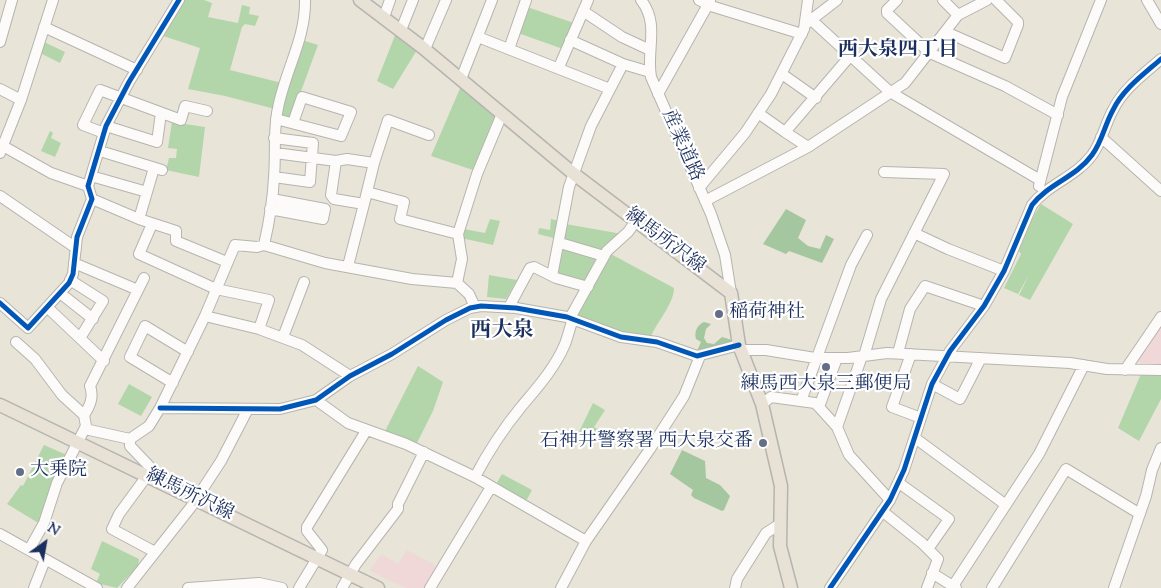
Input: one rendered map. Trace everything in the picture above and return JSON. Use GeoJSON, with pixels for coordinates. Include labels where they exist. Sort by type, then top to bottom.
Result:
{"type":"FeatureCollection","features":[{"type":"Feature","properties":{"kind":"main road","name":"練馬所沢線"},"geometry":{"type":"LineString","coordinates":[[360,0],[426,49],[574,174],[731,293]]}},
{"type":"Feature","properties":{"kind":"main road"},"geometry":{"type":"LineString","coordinates":[[731,293],[740,348],[762,404],[780,486],[783,562],[791,588]]}},
{"type":"Feature","properties":{"kind":"main road","name":"練馬所沢線"},"geometry":{"type":"LineString","coordinates":[[0,405],[378,588]]}},
{"type":"Feature","properties":{"kind":"street"},"geometry":{"type":"LineString","coordinates":[[0,42],[12,0]]}},
{"type":"Feature","properties":{"kind":"street"},"geometry":{"type":"LineString","coordinates":[[53,0],[21,100],[1,150],[51,173],[147,192]]}},
{"type":"Feature","properties":{"kind":"street"},"geometry":{"type":"LineString","coordinates":[[0,303],[28,328],[70,280],[77,237],[92,199],[90,181],[105,130],[136,70],[179,0]]}},
{"type":"Feature","properties":{"kind":"street"},"geometry":{"type":"LineString","coordinates":[[264,245],[274,177],[276,119],[286,79],[297,50],[306,12],[306,0]]}},
{"type":"Feature","properties":{"kind":"street"},"geometry":{"type":"LineString","coordinates":[[384,17],[390,0]]}},
{"type":"Feature","properties":{"kind":"street"},"geometry":{"type":"LineString","coordinates":[[401,30],[413,0]]}},
{"type":"Feature","properties":{"kind":"street"},"geometry":{"type":"LineString","coordinates":[[426,49],[446,0]]}},
{"type":"Feature","properties":{"kind":"street"},"geometry":{"type":"LineString","coordinates":[[461,79],[492,0]]}},
{"type":"Feature","properties":{"kind":"street"},"geometry":{"type":"LineString","coordinates":[[509,49],[526,0]]}},
{"type":"Feature","properties":{"kind":"street"},"geometry":{"type":"LineString","coordinates":[[559,67],[588,0]]}},
{"type":"Feature","properties":{"kind":"street","name":"産業道路"},"geometry":{"type":"LineString","coordinates":[[641,0],[647,8],[652,22],[650,72],[705,200],[725,255],[731,293]]}},
{"type":"Feature","properties":{"kind":"street"},"geometry":{"type":"LineString","coordinates":[[699,188],[758,114],[782,74],[806,23],[808,0]]}},
{"type":"Feature","properties":{"kind":"street"},"geometry":{"type":"LineString","coordinates":[[806,23],[837,0]]}},
{"type":"Feature","properties":{"kind":"street"},"geometry":{"type":"LineString","coordinates":[[896,0],[887,10],[887,13],[930,53],[1005,86],[1058,115]]}},
{"type":"Feature","properties":{"kind":"street"},"geometry":{"type":"LineString","coordinates":[[943,0],[958,15]]}},
{"type":"Feature","properties":{"kind":"street"},"geometry":{"type":"LineString","coordinates":[[705,200],[808,147],[905,83],[958,15],[987,0]]}},
{"type":"Feature","properties":{"kind":"street"},"geometry":{"type":"LineString","coordinates":[[946,32],[1005,58],[1018,22],[996,0]]}},
{"type":"Feature","properties":{"kind":"street"},"geometry":{"type":"LineString","coordinates":[[830,588],[890,500],[899,482],[915,438],[932,384],[947,356],[984,306],[1004,271],[1025,219],[1038,197],[1040,180],[1070,75],[1101,0]]}},
{"type":"Feature","properties":{"kind":"street"},"geometry":{"type":"LineString","coordinates":[[1147,0],[1161,24]]}},
{"type":"Feature","properties":{"kind":"street"},"geometry":{"type":"LineString","coordinates":[[658,94],[706,2],[806,23],[850,56],[890,92],[1040,180]]}},
{"type":"Feature","properties":{"kind":"street"},"geometry":{"type":"LineString","coordinates":[[583,11],[622,37],[650,50]]}},
{"type":"Feature","properties":{"kind":"street"},"geometry":{"type":"LineString","coordinates":[[44,27],[136,70]]}},
{"type":"Feature","properties":{"kind":"street"},"geometry":{"type":"LineString","coordinates":[[478,37],[559,67],[610,89]]}},
{"type":"Feature","properties":{"kind":"street"},"geometry":{"type":"LineString","coordinates":[[570,40],[623,64],[650,72]]}},
{"type":"Feature","properties":{"kind":"street"},"geometry":{"type":"LineString","coordinates":[[785,132],[850,56]]}},
{"type":"Feature","properties":{"kind":"street"},"geometry":{"type":"LineString","coordinates":[[1038,197],[1082,166],[1091,156],[1118,101],[1132,85],[1161,59]]}},
{"type":"Feature","properties":{"kind":"street"},"geometry":{"type":"LineString","coordinates":[[552,276],[560,243],[569,187],[589,130],[623,64]]}},
{"type":"Feature","properties":{"kind":"street"},"geometry":{"type":"LineString","coordinates":[[782,74],[816,98]]}},
{"type":"Feature","properties":{"kind":"street"},"geometry":{"type":"LineString","coordinates":[[0,89],[21,100]]}},
{"type":"Feature","properties":{"kind":"street"},"geometry":{"type":"LineString","coordinates":[[161,113],[157,142],[83,125],[100,90],[181,120],[185,106],[207,111]]}},
{"type":"Feature","properties":{"kind":"street"},"geometry":{"type":"LineString","coordinates":[[276,119],[341,136],[350,112],[302,97],[293,123]]}},
{"type":"Feature","properties":{"kind":"street"},"geometry":{"type":"LineString","coordinates":[[457,283],[462,259],[458,234],[477,174],[502,114]]}},
{"type":"Feature","properties":{"kind":"street"},"geometry":{"type":"LineString","coordinates":[[758,114],[808,147]]}},
{"type":"Feature","properties":{"kind":"street"},"geometry":{"type":"LineString","coordinates":[[348,266],[374,162],[388,120],[429,135]]}},
{"type":"Feature","properties":{"kind":"street"},"geometry":{"type":"LineString","coordinates":[[1101,137],[1161,191]]}},
{"type":"Feature","properties":{"kind":"street"},"geometry":{"type":"LineString","coordinates":[[274,138],[313,143],[310,182],[274,177]]}},
{"type":"Feature","properties":{"kind":"street"},"geometry":{"type":"LineString","coordinates":[[100,152],[158,169],[147,192],[139,219]]}},
{"type":"Feature","properties":{"kind":"street"},"geometry":{"type":"LineString","coordinates":[[275,153],[336,161],[347,159],[374,162]]}},
{"type":"Feature","properties":{"kind":"street"},"geometry":{"type":"LineString","coordinates":[[336,161],[331,195],[334,199],[364,204]]}},
{"type":"Feature","properties":{"kind":"street"},"geometry":{"type":"LineString","coordinates":[[837,427],[882,299],[944,174],[884,172]]}},
{"type":"Feature","properties":{"kind":"street"},"geometry":{"type":"LineString","coordinates":[[367,192],[404,202],[400,219],[458,234]]}},
{"type":"Feature","properties":{"kind":"street"},"geometry":{"type":"LineString","coordinates":[[0,196],[76,248]]}},
{"type":"Feature","properties":{"kind":"street"},"geometry":{"type":"LineString","coordinates":[[92,199],[152,224],[176,231],[176,241],[227,262]]}},
{"type":"Feature","properties":{"kind":"street"},"geometry":{"type":"LineString","coordinates":[[474,477],[489,449],[522,406],[534,394],[561,351],[572,318],[604,256],[636,221]]}},
{"type":"Feature","properties":{"kind":"street"},"geometry":{"type":"LineString","coordinates":[[152,224],[139,254],[216,289],[269,300],[259,329]]}},
{"type":"Feature","properties":{"kind":"street"},"geometry":{"type":"LineString","coordinates":[[914,233],[948,249],[1004,271]]}},
{"type":"Feature","properties":{"kind":"street"},"geometry":{"type":"LineString","coordinates":[[800,401],[851,265],[867,235]]}},
{"type":"Feature","properties":{"kind":"street"},"geometry":{"type":"LineString","coordinates":[[560,243],[604,256]]}},
{"type":"Feature","properties":{"kind":"street"},"geometry":{"type":"LineString","coordinates":[[85,428],[130,439],[149,426],[188,352],[235,245],[257,247],[264,245],[325,263],[412,279],[457,283],[469,294],[475,307]]}},
{"type":"Feature","properties":{"kind":"street"},"geometry":{"type":"LineString","coordinates":[[74,263],[138,290]]}},
{"type":"Feature","properties":{"kind":"street"},"geometry":{"type":"LineString","coordinates":[[509,307],[530,268],[534,267],[552,276],[588,287]]}},
{"type":"Feature","properties":{"kind":"street"},"geometry":{"type":"LineString","coordinates":[[28,550],[44,523],[58,483],[85,428],[84,415],[90,405],[92,392],[90,386],[144,278]]}},
{"type":"Feature","properties":{"kind":"street"},"geometry":{"type":"LineString","coordinates":[[70,280],[103,301],[80,338]]}},
{"type":"Feature","properties":{"kind":"street"},"geometry":{"type":"LineString","coordinates":[[283,337],[304,282]]}},
{"type":"Feature","properties":{"kind":"street"},"geometry":{"type":"LineString","coordinates":[[898,353],[910,310],[925,286],[984,306]]}},
{"type":"Feature","properties":{"kind":"street"},"geometry":{"type":"LineString","coordinates":[[60,293],[93,318]]}},
{"type":"Feature","properties":{"kind":"street"},"geometry":{"type":"LineString","coordinates":[[47,307],[104,361]]}},
{"type":"Feature","properties":{"kind":"street"},"geometry":{"type":"LineString","coordinates":[[160,408],[280,409],[316,400],[350,376],[392,354],[446,320],[475,307],[509,307],[572,318],[622,337],[657,342],[700,356],[740,348],[815,358],[898,353],[1084,365],[1125,370],[1161,370]]}},
{"type":"Feature","properties":{"kind":"street"},"geometry":{"type":"LineString","coordinates":[[205,316],[283,337],[302,345],[350,376]]}},
{"type":"Feature","properties":{"kind":"street"},"geometry":{"type":"LineString","coordinates":[[1125,370],[1161,318]]}},
{"type":"Feature","properties":{"kind":"street"},"geometry":{"type":"LineString","coordinates":[[173,383],[130,357],[145,326],[188,352]]}},
{"type":"Feature","properties":{"kind":"street"},"geometry":{"type":"LineString","coordinates":[[16,342],[35,359],[62,395],[84,415]]}},
{"type":"Feature","properties":{"kind":"street"},"geometry":{"type":"LineString","coordinates":[[911,354],[892,407],[921,418]]}},
{"type":"Feature","properties":{"kind":"street"},"geometry":{"type":"LineString","coordinates":[[561,588],[586,541],[667,424],[684,396],[700,356]]}},
{"type":"Feature","properties":{"kind":"street"},"geometry":{"type":"LineString","coordinates":[[820,408],[837,358]]}},
{"type":"Feature","properties":{"kind":"street"},"geometry":{"type":"LineString","coordinates":[[932,384],[960,399],[981,358]]}},
{"type":"Feature","properties":{"kind":"street"},"geometry":{"type":"LineString","coordinates":[[932,573],[955,587],[971,555],[1039,454],[1084,365]]}},
{"type":"Feature","properties":{"kind":"street"},"geometry":{"type":"LineString","coordinates":[[762,404],[771,396],[815,404],[837,427],[849,455],[890,500]]}},
{"type":"Feature","properties":{"kind":"street"},"geometry":{"type":"LineString","coordinates":[[316,400],[348,422],[366,431],[424,452],[474,477],[586,541]]}},
{"type":"Feature","properties":{"kind":"street"},"geometry":{"type":"LineString","coordinates":[[127,588],[196,499],[221,461],[248,409]]}},
{"type":"Feature","properties":{"kind":"street"},"geometry":{"type":"LineString","coordinates":[[298,588],[322,549],[307,531],[307,527],[366,431]]}},
{"type":"Feature","properties":{"kind":"street"},"geometry":{"type":"LineString","coordinates":[[915,438],[1006,505]]}},
{"type":"Feature","properties":{"kind":"street"},"geometry":{"type":"LineString","coordinates":[[130,439],[130,446],[151,468],[119,514],[112,529],[155,552]]}},
{"type":"Feature","properties":{"kind":"street"},"geometry":{"type":"LineString","coordinates":[[1114,588],[1140,514],[1152,470],[1161,448]]}},
{"type":"Feature","properties":{"kind":"street"},"geometry":{"type":"LineString","coordinates":[[342,588],[398,509],[398,504],[424,452]]}},
{"type":"Feature","properties":{"kind":"street"},"geometry":{"type":"LineString","coordinates":[[992,588],[1066,469],[1140,514]]}},
{"type":"Feature","properties":{"kind":"street"},"geometry":{"type":"LineString","coordinates":[[899,482],[949,519],[928,549]]}},
{"type":"Feature","properties":{"kind":"street"},"geometry":{"type":"LineString","coordinates":[[430,588],[491,487]]}},
{"type":"Feature","properties":{"kind":"street"},"geometry":{"type":"LineString","coordinates":[[882,511],[928,549],[938,560],[927,588]]}},
{"type":"Feature","properties":{"kind":"street"},"geometry":{"type":"LineString","coordinates":[[735,588],[737,579],[766,533],[780,524]]}},
{"type":"Feature","properties":{"kind":"street"},"geometry":{"type":"LineString","coordinates":[[0,534],[97,588]]}},
{"type":"Feature","properties":{"kind":"street"},"geometry":{"type":"LineString","coordinates":[[34,588],[45,560]]}},
{"type":"Feature","properties":{"kind":"street"},"geometry":{"type":"LineString","coordinates":[[188,588],[259,584],[282,588]]}},
{"type":"Feature","properties":{"kind":"shaded area"},"geometry":{"type":"Polygon","coordinates":[[[1161,322],[1161,366],[1141,365],[1136,356],[1161,322]]]}},
{"type":"Feature","properties":{"kind":"shaded area"},"geometry":{"type":"Polygon","coordinates":[[[407,550],[433,564],[436,569],[427,588],[406,588],[370,571],[381,554],[398,564],[407,550]]]}},
{"type":"Feature","properties":{"kind":"green space"},"geometry":{"type":"Polygon","coordinates":[[[183,0],[204,0],[212,3],[208,17],[238,23],[242,5],[250,7],[249,14],[259,16],[255,26],[245,24],[242,27],[230,70],[282,83],[275,109],[188,89],[200,48],[160,35],[183,0]]]}},
{"type":"Feature","properties":{"kind":"green space"},"geometry":{"type":"Polygon","coordinates":[[[527,7],[574,23],[563,49],[518,33],[527,7]]]}},
{"type":"Feature","properties":{"kind":"green space"},"geometry":{"type":"Polygon","coordinates":[[[396,33],[417,50],[393,89],[377,81],[396,33]]]}},
{"type":"Feature","properties":{"kind":"green space"},"geometry":{"type":"Polygon","coordinates":[[[302,40],[318,45],[293,113],[288,119],[282,117],[279,112],[302,40]]]}},
{"type":"Feature","properties":{"kind":"green space"},"geometry":{"type":"Polygon","coordinates":[[[44,42],[65,52],[60,63],[40,53],[44,42]]]}},
{"type":"Feature","properties":{"kind":"green space"},"geometry":{"type":"Polygon","coordinates":[[[461,86],[497,118],[476,171],[431,156],[461,86]]]}},
{"type":"Feature","properties":{"kind":"green space"},"geometry":{"type":"Polygon","coordinates":[[[172,122],[205,127],[199,177],[166,170],[169,158],[176,158],[177,149],[168,148],[172,122]]]}},
{"type":"Feature","properties":{"kind":"green space"},"geometry":{"type":"Polygon","coordinates":[[[50,131],[53,133],[51,138],[61,143],[55,157],[41,151],[50,131]]]}},
{"type":"Feature","properties":{"kind":"green space"},"geometry":{"type":"Polygon","coordinates":[[[1041,204],[1073,224],[1030,300],[1019,295],[1029,275],[1018,294],[1004,288],[1021,254],[1019,251],[1030,222],[1041,204]]]}},
{"type":"Feature","properties":{"kind":"green space"},"geometry":{"type":"Polygon","coordinates":[[[786,209],[806,220],[798,238],[808,246],[820,249],[826,235],[834,239],[822,263],[789,251],[786,254],[763,244],[786,209]]]}},
{"type":"Feature","properties":{"kind":"green space"},"geometry":{"type":"Polygon","coordinates":[[[490,219],[500,221],[493,245],[461,238],[464,229],[485,233],[490,219]]]}},
{"type":"Feature","properties":{"kind":"green space"},"geometry":{"type":"Polygon","coordinates":[[[551,219],[560,221],[560,223],[622,234],[604,251],[538,234],[539,228],[550,230],[551,219]]]}},
{"type":"Feature","properties":{"kind":"green space"},"geometry":{"type":"Polygon","coordinates":[[[564,247],[597,258],[589,283],[557,275],[564,247]]]}},
{"type":"Feature","properties":{"kind":"green space"},"geometry":{"type":"Polygon","coordinates":[[[609,253],[674,288],[669,306],[651,336],[622,334],[575,315],[609,253]]]}},
{"type":"Feature","properties":{"kind":"green space"},"geometry":{"type":"Polygon","coordinates":[[[489,275],[517,280],[506,299],[487,297],[489,275]]]}},
{"type":"Feature","properties":{"kind":"green space"},"geometry":{"type":"Polygon","coordinates":[[[704,322],[711,324],[706,329],[704,338],[707,343],[714,344],[722,337],[732,340],[732,344],[697,351],[701,342],[696,339],[696,331],[704,322]]]}},
{"type":"Feature","properties":{"kind":"green space"},"geometry":{"type":"Polygon","coordinates":[[[418,366],[443,382],[433,411],[416,445],[384,433],[418,366]]]}},
{"type":"Feature","properties":{"kind":"green space"},"geometry":{"type":"Polygon","coordinates":[[[1141,374],[1161,375],[1161,399],[1139,441],[1118,428],[1141,374]]]}},
{"type":"Feature","properties":{"kind":"green space"},"geometry":{"type":"Polygon","coordinates":[[[129,384],[152,397],[141,416],[118,404],[129,384]]]}},
{"type":"Feature","properties":{"kind":"green space"},"geometry":{"type":"Polygon","coordinates":[[[593,403],[605,410],[594,427],[602,432],[598,440],[579,432],[593,403]]]}},
{"type":"Feature","properties":{"kind":"green space"},"geometry":{"type":"Polygon","coordinates":[[[44,445],[67,455],[40,524],[7,504],[21,485],[23,486],[44,445]]]}},
{"type":"Feature","properties":{"kind":"green space"},"geometry":{"type":"Polygon","coordinates":[[[682,450],[705,461],[706,478],[720,485],[730,496],[724,510],[722,511],[694,498],[691,495],[693,490],[670,474],[682,450]]]}},
{"type":"Feature","properties":{"kind":"green space"},"geometry":{"type":"Polygon","coordinates":[[[502,474],[532,490],[525,503],[495,486],[502,474]]]}},
{"type":"Feature","properties":{"kind":"green space"},"geometry":{"type":"Polygon","coordinates":[[[102,541],[139,559],[138,566],[117,588],[96,583],[100,574],[91,569],[102,541]]]}},
{"type":"Feature","properties":{"kind":"cycle path"},"geometry":{"type":"LineString","coordinates":[[0,303],[28,328],[69,283],[73,274],[77,237],[92,199],[88,186],[106,126],[129,82],[179,0]]}},
{"type":"Feature","properties":{"kind":"cycle path"},"geometry":{"type":"LineString","coordinates":[[830,588],[890,500],[904,470],[932,384],[950,351],[984,306],[1004,271],[1032,205],[1046,191],[1085,163],[1101,139],[1110,115],[1122,95],[1161,59]]}},
{"type":"Feature","properties":{"kind":"cycle path"},"geometry":{"type":"LineString","coordinates":[[160,408],[280,409],[316,400],[350,376],[392,354],[446,320],[470,308],[481,306],[516,308],[567,317],[621,337],[657,342],[697,356],[739,345]]}},
{"type":"Feature","properties":{"kind":"place","name":"稲荷神社"},"geometry":{"type":"Point","coordinates":[719,314]}},
{"type":"Feature","properties":{"kind":"place","name":"練馬西大泉三郵便局"},"geometry":{"type":"Point","coordinates":[826,367]}},
{"type":"Feature","properties":{"kind":"place","name":"石神井警察署 西大泉交番"},"geometry":{"type":"Point","coordinates":[763,443]}},
{"type":"Feature","properties":{"kind":"place","name":"大乗院"},"geometry":{"type":"Point","coordinates":[20,472]}},
{"type":"Feature","properties":{"kind":"district","name":"西大泉四丁目"},"geometry":{"type":"Point","coordinates":[898,52]}},
{"type":"Feature","properties":{"kind":"district","name":"西大泉"},"geometry":{"type":"Point","coordinates":[502,332]}}]}
